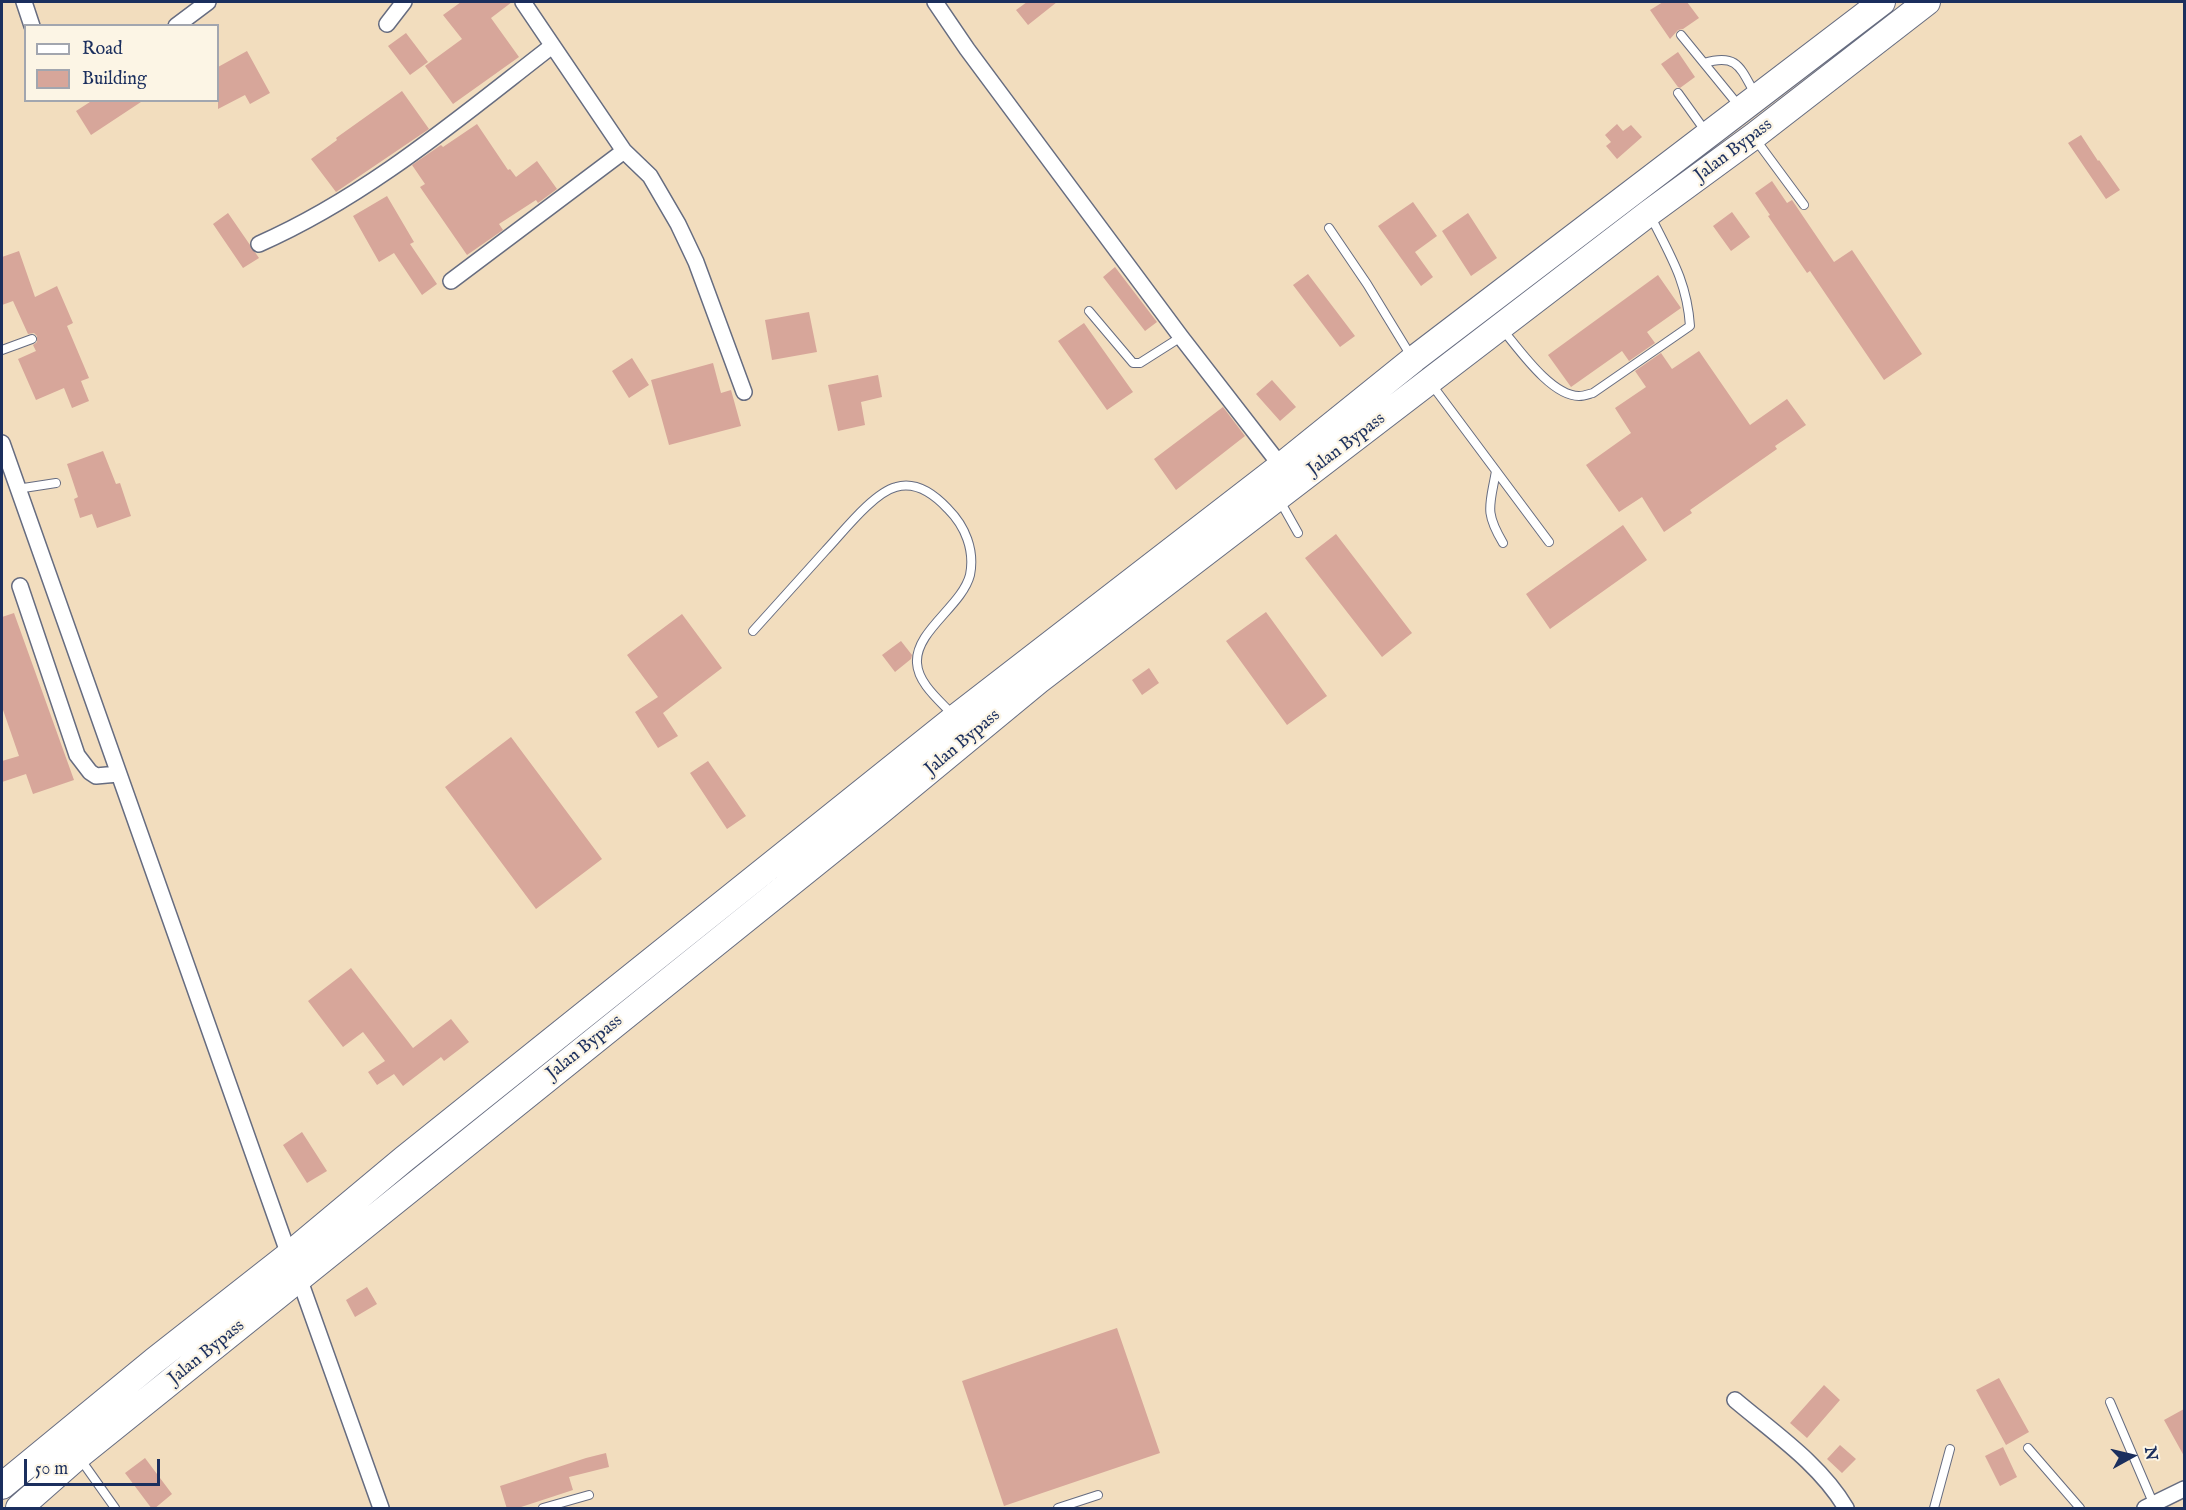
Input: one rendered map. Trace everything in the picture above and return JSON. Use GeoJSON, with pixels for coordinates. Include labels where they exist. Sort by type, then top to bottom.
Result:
{"type":"FeatureCollection","features":[{"type":"Feature","properties":{"kind":"highway","name":"Jalan Bypass"},"geometry":{"type":"LineString","coordinates":[[19,1509],[294,1266],[404,1159],[955,718],[1281,466],[1414,359],[1882,2]]}},
{"type":"Feature","properties":{"kind":"highway","name":"Jalan Bypass"},"geometry":{"type":"LineString","coordinates":[[2,1486],[154,1361],[294,1266],[879,812],[1038,681],[1927,2]]}},
{"type":"Feature","properties":{"kind":"highway"},"geometry":{"type":"LineString","coordinates":[[1525,275],[1541,297]]}},
{"type":"Feature","properties":{"kind":"street"},"geometry":{"type":"LineString","coordinates":[[24,2],[31,24]]}},
{"type":"Feature","properties":{"kind":"street"},"geometry":{"type":"LineString","coordinates":[[179,24],[208,2]]}},
{"type":"Feature","properties":{"kind":"street"},"geometry":{"type":"LineString","coordinates":[[387,24],[404,2]]}},
{"type":"Feature","properties":{"kind":"street"},"geometry":{"type":"LineString","coordinates":[[523,2],[624,151],[650,176],[678,224],[696,262],[744,392]]}},
{"type":"Feature","properties":{"kind":"street"},"geometry":{"type":"LineString","coordinates":[[935,2],[967,49],[1181,337],[1281,466]]}},
{"type":"Feature","properties":{"kind":"street"},"geometry":{"type":"LineString","coordinates":[[259,244],[338,203],[378,178],[552,46]]}},
{"type":"Feature","properties":{"kind":"street"},"geometry":{"type":"LineString","coordinates":[[451,280],[624,151]]}},
{"type":"Feature","properties":{"kind":"street"},"geometry":{"type":"LineString","coordinates":[[2,443],[381,1509]]}},
{"type":"Feature","properties":{"kind":"street"},"geometry":{"type":"LineString","coordinates":[[20,586],[77,755],[96,776],[118,774]]}},
{"type":"Feature","properties":{"kind":"street"},"geometry":{"type":"LineString","coordinates":[[1734,1400],[1812,1465],[1838,1494],[1846,1509]]}},
{"type":"Feature","properties":{"kind":"street"},"geometry":{"type":"LineString","coordinates":[[2152,1507],[2184,1489]]}},
{"type":"Feature","properties":{"kind":"lane"},"geometry":{"type":"LineString","coordinates":[[1681,35],[1704,63],[1750,104]]}},
{"type":"Feature","properties":{"kind":"lane"},"geometry":{"type":"LineString","coordinates":[[1704,63],[1721,58],[1733,61],[1743,73],[1750,104]]}},
{"type":"Feature","properties":{"kind":"lane"},"geometry":{"type":"LineString","coordinates":[[1678,93],[1708,136]]}},
{"type":"Feature","properties":{"kind":"lane"},"geometry":{"type":"LineString","coordinates":[[1754,136],[1804,205]]}},
{"type":"Feature","properties":{"kind":"lane"},"geometry":{"type":"LineString","coordinates":[[1501,328],[1551,385],[1578,396],[1593,393],[1690,326],[1683,282],[1649,213]]}},
{"type":"Feature","properties":{"kind":"lane"},"geometry":{"type":"LineString","coordinates":[[1329,228],[1414,359]]}},
{"type":"Feature","properties":{"kind":"lane"},"geometry":{"type":"LineString","coordinates":[[1089,311],[1133,363],[1140,363],[1181,337]]}},
{"type":"Feature","properties":{"kind":"lane"},"geometry":{"type":"LineString","coordinates":[[2,351],[32,339]]}},
{"type":"Feature","properties":{"kind":"lane"},"geometry":{"type":"LineString","coordinates":[[1430,382],[1549,542]]}},
{"type":"Feature","properties":{"kind":"lane"},"geometry":{"type":"LineString","coordinates":[[1496,471],[1490,516],[1492,525],[1503,543]]}},
{"type":"Feature","properties":{"kind":"lane"},"geometry":{"type":"LineString","coordinates":[[17,489],[56,483]]}},
{"type":"Feature","properties":{"kind":"lane"},"geometry":{"type":"LineString","coordinates":[[753,631],[870,503],[895,487],[914,485],[932,494],[948,509],[967,534],[971,557],[969,576],[957,600],[920,645],[917,662],[920,678],[955,718]]}},
{"type":"Feature","properties":{"kind":"lane"},"geometry":{"type":"LineString","coordinates":[[1278,497],[1298,533]]}},
{"type":"Feature","properties":{"kind":"lane"},"geometry":{"type":"LineString","coordinates":[[2110,1402],[2152,1507]]}},
{"type":"Feature","properties":{"kind":"lane"},"geometry":{"type":"LineString","coordinates":[[2028,1448],[2080,1509]]}},
{"type":"Feature","properties":{"kind":"lane"},"geometry":{"type":"LineString","coordinates":[[1934,1509],[1950,1449]]}},
{"type":"Feature","properties":{"kind":"lane"},"geometry":{"type":"LineString","coordinates":[[78,1456],[115,1509]]}},
{"type":"Feature","properties":{"kind":"lane"},"geometry":{"type":"LineString","coordinates":[[543,1509],[589,1495]]}},
{"type":"Feature","properties":{"kind":"lane"},"geometry":{"type":"LineString","coordinates":[[1058,1509],[1098,1495]]}},
{"type":"Feature","properties":{"kind":"building"},"geometry":{"type":"Polygon","coordinates":[[[461,2],[512,2],[491,18],[519,57],[453,104],[425,66],[462,39],[443,15],[461,2]]]}},
{"type":"Feature","properties":{"kind":"building"},"geometry":{"type":"Polygon","coordinates":[[[1027,2],[1057,2],[1028,25],[1016,10],[1027,2]]]}},
{"type":"Feature","properties":{"kind":"building"},"geometry":{"type":"Polygon","coordinates":[[[1663,2],[1687,2],[1699,18],[1678,30],[1670,39],[1650,10],[1663,2]]]}},
{"type":"Feature","properties":{"kind":"building"},"geometry":{"type":"Polygon","coordinates":[[[406,33],[428,62],[410,75],[388,46],[406,33]]]}},
{"type":"Feature","properties":{"kind":"building"},"geometry":{"type":"Polygon","coordinates":[[[247,51],[270,93],[250,104],[245,95],[218,109],[219,66],[247,51]]]}},
{"type":"Feature","properties":{"kind":"building"},"geometry":{"type":"Polygon","coordinates":[[[1678,52],[1695,77],[1680,88],[1661,64],[1678,52]]]}},
{"type":"Feature","properties":{"kind":"building"},"geometry":{"type":"Polygon","coordinates":[[[402,91],[429,129],[336,192],[311,159],[337,140],[336,138],[402,91]]]}},
{"type":"Feature","properties":{"kind":"building"},"geometry":{"type":"Polygon","coordinates":[[[90,102],[141,102],[91,135],[76,111],[90,102]]]}},
{"type":"Feature","properties":{"kind":"building"},"geometry":{"type":"Polygon","coordinates":[[[477,124],[508,170],[510,169],[516,177],[537,161],[557,189],[538,203],[536,200],[499,224],[503,230],[467,255],[420,187],[425,184],[412,165],[477,124]]]}},
{"type":"Feature","properties":{"kind":"building"},"geometry":{"type":"Polygon","coordinates":[[[1617,124],[1623,131],[1631,125],[1642,137],[1617,159],[1606,146],[1611,142],[1605,135],[1617,124]]]}},
{"type":"Feature","properties":{"kind":"building"},"geometry":{"type":"Polygon","coordinates":[[[2081,135],[2120,190],[2106,199],[2068,143],[2081,135]]]}},
{"type":"Feature","properties":{"kind":"building"},"geometry":{"type":"Polygon","coordinates":[[[1772,181],[1787,203],[1792,200],[1834,262],[1852,250],[1922,354],[1884,380],[1810,271],[1807,273],[1755,193],[1772,181]]]}},
{"type":"Feature","properties":{"kind":"building"},"geometry":{"type":"Polygon","coordinates":[[[387,196],[414,242],[410,244],[437,284],[422,295],[394,253],[379,262],[353,216],[387,196]]]}},
{"type":"Feature","properties":{"kind":"building"},"geometry":{"type":"Polygon","coordinates":[[[1413,202],[1437,236],[1415,252],[1433,277],[1421,286],[1378,226],[1413,202]]]}},
{"type":"Feature","properties":{"kind":"building"},"geometry":{"type":"Polygon","coordinates":[[[1732,212],[1750,237],[1731,251],[1713,226],[1732,212]]]}},
{"type":"Feature","properties":{"kind":"building"},"geometry":{"type":"Polygon","coordinates":[[[228,213],[259,258],[243,268],[213,224],[228,213]]]}},
{"type":"Feature","properties":{"kind":"building"},"geometry":{"type":"Polygon","coordinates":[[[1468,213],[1497,258],[1471,276],[1442,231],[1468,213]]]}},
{"type":"Feature","properties":{"kind":"building"},"geometry":{"type":"Polygon","coordinates":[[[19,251],[35,297],[57,286],[73,323],[67,326],[89,378],[81,381],[89,401],[72,408],[64,388],[36,400],[18,359],[36,351],[33,345],[37,342],[37,336],[34,333],[28,334],[13,301],[2,305],[2,257],[19,251]]]}},
{"type":"Feature","properties":{"kind":"building"},"geometry":{"type":"Polygon","coordinates":[[[1115,267],[1157,322],[1145,331],[1103,277],[1115,267]]]}},
{"type":"Feature","properties":{"kind":"building"},"geometry":{"type":"Polygon","coordinates":[[[1308,274],[1355,336],[1340,347],[1293,285],[1308,274]]]}},
{"type":"Feature","properties":{"kind":"building"},"geometry":{"type":"Polygon","coordinates":[[[1658,275],[1681,308],[1647,332],[1655,343],[1629,361],[1622,351],[1571,387],[1548,355],[1658,275]]]}},
{"type":"Feature","properties":{"kind":"building"},"geometry":{"type":"Polygon","coordinates":[[[809,312],[817,352],[772,360],[765,320],[809,312]]]}},
{"type":"Feature","properties":{"kind":"building"},"geometry":{"type":"Polygon","coordinates":[[[1084,323],[1133,392],[1107,410],[1058,341],[1084,323]]]}},
{"type":"Feature","properties":{"kind":"building"},"geometry":{"type":"Polygon","coordinates":[[[1699,351],[1750,425],[1787,399],[1806,425],[1775,446],[1777,449],[1690,510],[1692,513],[1664,532],[1642,497],[1619,512],[1586,465],[1631,433],[1615,408],[1646,387],[1635,371],[1661,353],[1672,369],[1699,351]]]}},
{"type":"Feature","properties":{"kind":"building"},"geometry":{"type":"Polygon","coordinates":[[[632,358],[649,385],[629,398],[612,371],[632,358]]]}},
{"type":"Feature","properties":{"kind":"building"},"geometry":{"type":"Polygon","coordinates":[[[713,363],[721,393],[731,390],[741,426],[669,445],[651,380],[713,363]]]}},
{"type":"Feature","properties":{"kind":"building"},"geometry":{"type":"Polygon","coordinates":[[[878,375],[882,397],[861,402],[865,425],[838,431],[828,385],[878,375]]]}},
{"type":"Feature","properties":{"kind":"building"},"geometry":{"type":"Polygon","coordinates":[[[1272,380],[1296,407],[1280,421],[1256,394],[1272,380]]]}},
{"type":"Feature","properties":{"kind":"building"},"geometry":{"type":"Polygon","coordinates":[[[1223,407],[1245,436],[1176,490],[1154,459],[1223,407]]]}},
{"type":"Feature","properties":{"kind":"building"},"geometry":{"type":"Polygon","coordinates":[[[103,451],[116,484],[120,483],[131,516],[97,528],[92,514],[80,518],[74,499],[78,497],[67,464],[103,451]]]}},
{"type":"Feature","properties":{"kind":"building"},"geometry":{"type":"Polygon","coordinates":[[[1623,525],[1647,560],[1550,629],[1526,594],[1623,525]]]}},
{"type":"Feature","properties":{"kind":"building"},"geometry":{"type":"Polygon","coordinates":[[[1336,534],[1412,633],[1382,657],[1305,558],[1336,534]]]}},
{"type":"Feature","properties":{"kind":"building"},"geometry":{"type":"Polygon","coordinates":[[[1266,612],[1327,696],[1287,725],[1226,641],[1266,612]]]}},
{"type":"Feature","properties":{"kind":"building"},"geometry":{"type":"Polygon","coordinates":[[[14,613],[74,780],[33,794],[26,774],[2,782],[2,761],[19,756],[2,707],[2,617],[14,613]]]}},
{"type":"Feature","properties":{"kind":"building"},"geometry":{"type":"Polygon","coordinates":[[[682,614],[722,668],[663,713],[678,736],[658,748],[635,712],[658,697],[627,655],[682,614]]]}},
{"type":"Feature","properties":{"kind":"building"},"geometry":{"type":"Polygon","coordinates":[[[901,641],[912,655],[911,659],[895,672],[882,655],[901,641]]]}},
{"type":"Feature","properties":{"kind":"building"},"geometry":{"type":"Polygon","coordinates":[[[1149,668],[1159,683],[1142,695],[1132,680],[1149,668]]]}},
{"type":"Feature","properties":{"kind":"building"},"geometry":{"type":"Polygon","coordinates":[[[511,737],[602,859],[536,909],[445,787],[511,737]]]}},
{"type":"Feature","properties":{"kind":"building"},"geometry":{"type":"Polygon","coordinates":[[[708,761],[746,816],[727,829],[690,773],[708,761]]]}},
{"type":"Feature","properties":{"kind":"building"},"geometry":{"type":"Polygon","coordinates":[[[351,968],[413,1048],[451,1019],[469,1042],[444,1061],[441,1057],[403,1086],[394,1074],[377,1085],[368,1072],[385,1061],[363,1032],[343,1047],[308,1001],[351,968]]]}},
{"type":"Feature","properties":{"kind":"building"},"geometry":{"type":"Polygon","coordinates":[[[302,1132],[327,1171],[307,1183],[283,1145],[302,1132]]]}},
{"type":"Feature","properties":{"kind":"building"},"geometry":{"type":"Polygon","coordinates":[[[367,1287],[377,1304],[355,1317],[346,1300],[367,1287]]]}},
{"type":"Feature","properties":{"kind":"building"},"geometry":{"type":"Polygon","coordinates":[[[1117,1328],[1160,1453],[1004,1506],[962,1381],[1117,1328]]]}},
{"type":"Feature","properties":{"kind":"building"},"geometry":{"type":"Polygon","coordinates":[[[1999,1378],[2029,1432],[2006,1445],[1976,1390],[1999,1378]]]}},
{"type":"Feature","properties":{"kind":"building"},"geometry":{"type":"Polygon","coordinates":[[[1824,1385],[1840,1400],[1807,1438],[1790,1423],[1824,1385]]]}},
{"type":"Feature","properties":{"kind":"building"},"geometry":{"type":"Polygon","coordinates":[[[2184,1409],[2184,1456],[2164,1420],[2184,1409]]]}},
{"type":"Feature","properties":{"kind":"building"},"geometry":{"type":"Polygon","coordinates":[[[1840,1445],[1856,1459],[1842,1473],[1827,1459],[1840,1445]]]}},
{"type":"Feature","properties":{"kind":"building"},"geometry":{"type":"Polygon","coordinates":[[[2003,1447],[2017,1477],[2000,1486],[1985,1456],[2003,1447]]]}},
{"type":"Feature","properties":{"kind":"building"},"geometry":{"type":"Polygon","coordinates":[[[606,1453],[609,1467],[569,1477],[573,1490],[515,1509],[507,1509],[500,1486],[606,1453]]]}},
{"type":"Feature","properties":{"kind":"building"},"geometry":{"type":"Polygon","coordinates":[[[145,1458],[172,1494],[154,1509],[125,1473],[145,1458]]]}}]}
